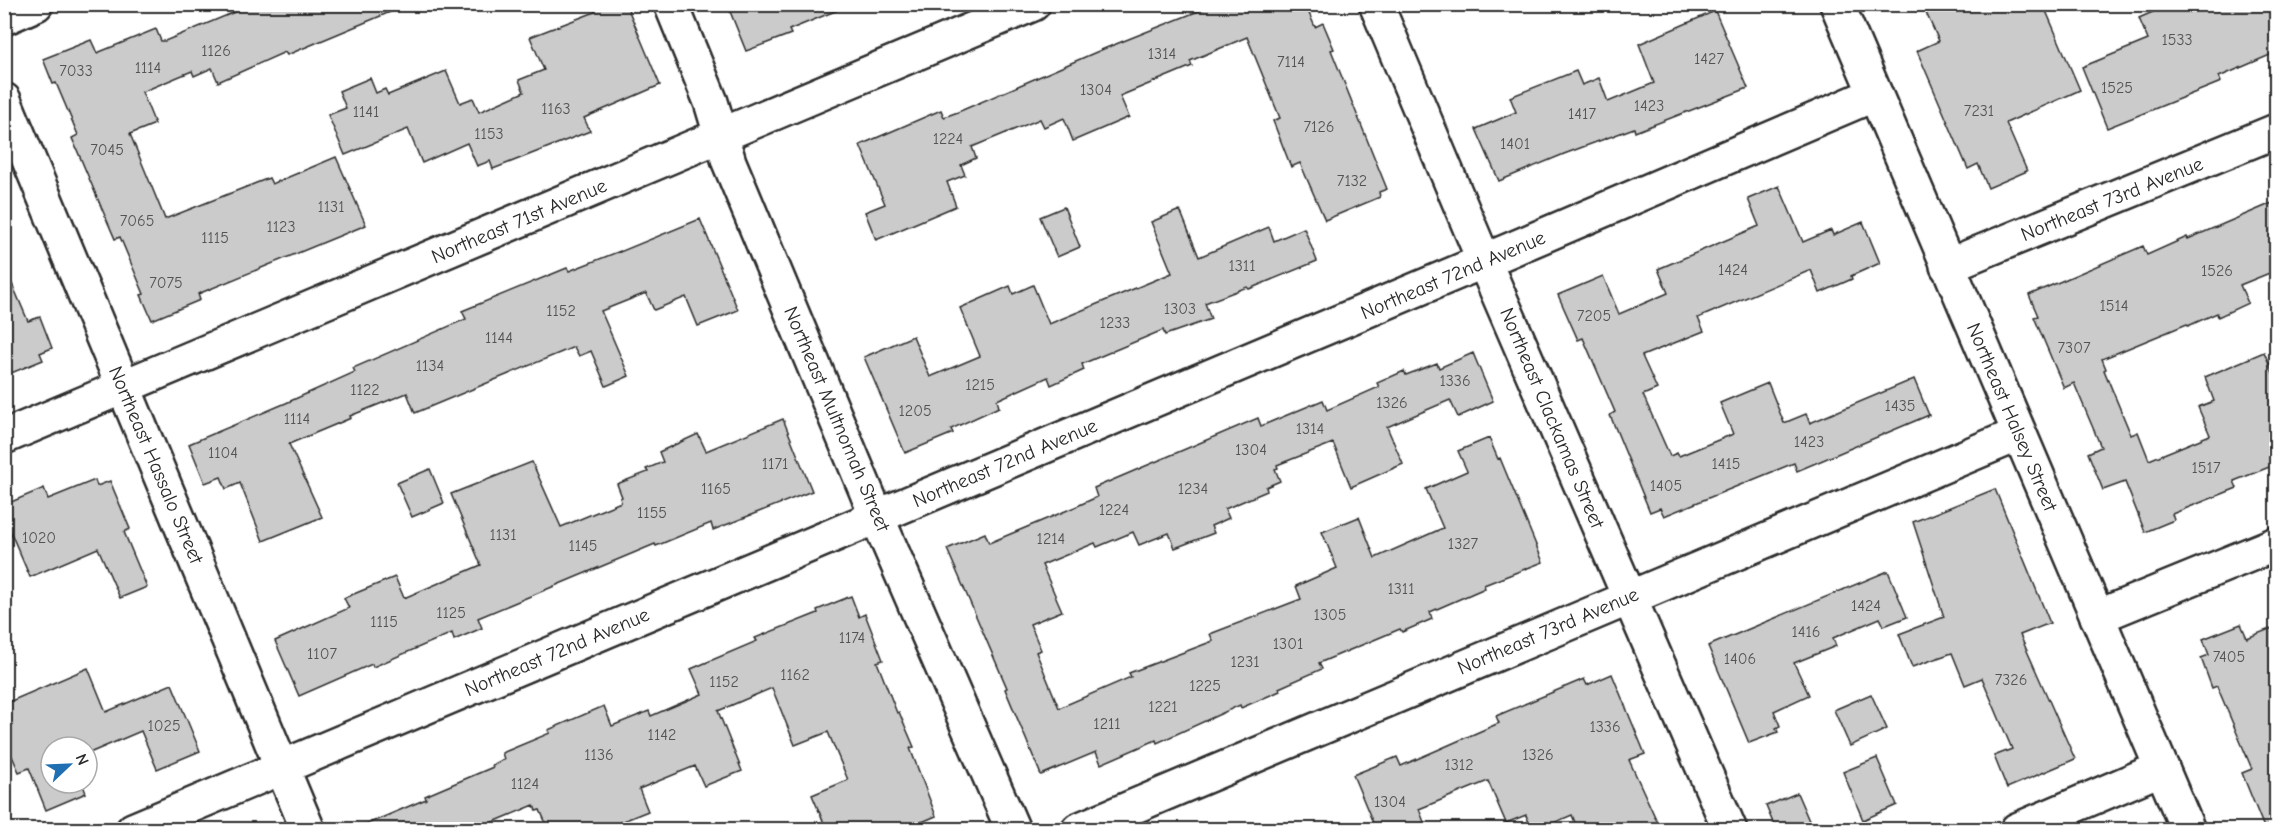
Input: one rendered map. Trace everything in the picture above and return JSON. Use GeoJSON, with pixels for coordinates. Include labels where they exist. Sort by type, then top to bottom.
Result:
{"type":"FeatureCollection","features":[{"type":"Feature","properties":{"kind":"street"},"geometry":{"type":"LineString","coordinates":[[4,18],[36,4]]}},
{"type":"Feature","properties":{"kind":"street","name":"Northeast Multnomah Street"},"geometry":{"type":"LineString","coordinates":[[671,4],[711,102],[729,162],[877,517],[1013,830]]}},
{"type":"Feature","properties":{"kind":"street","name":"Northeast 71st Avenue"},"geometry":{"type":"LineString","coordinates":[[4,437],[1033,4]]}},
{"type":"Feature","properties":{"kind":"street","name":"Northeast Clackamas Street"},"geometry":{"type":"LineString","coordinates":[[1376,4],[1484,261],[1730,830]]}},
{"type":"Feature","properties":{"kind":"street","name":"Northeast Halsey Street"},"geometry":{"type":"LineString","coordinates":[[1837,4],[2188,830]]}},
{"type":"Feature","properties":{"kind":"street","name":"Northeast 72nd Avenue"},"geometry":{"type":"LineString","coordinates":[[133,830],[1875,94]]}},
{"type":"Feature","properties":{"kind":"street","name":"Northeast Hassalo Street"},"geometry":{"type":"LineString","coordinates":[[4,100],[308,830]]}},
{"type":"Feature","properties":{"kind":"street","name":"Northeast 73rd Avenue"},"geometry":{"type":"LineString","coordinates":[[1947,266],[2277,131]]}},
{"type":"Feature","properties":{"kind":"street","name":"Northeast 73rd Avenue"},"geometry":{"type":"LineString","coordinates":[[1078,830],[1629,596],[2019,434]]}},
{"type":"Feature","properties":{"kind":"street"},"geometry":{"type":"LineString","coordinates":[[2097,617],[2277,544]]}},
{"type":"Feature","properties":{"kind":"street"},"geometry":{"type":"LineString","coordinates":[[2017,830],[2162,768]]}},
{"type":"Feature","properties":{"kind":"building"},"geometry":{"type":"Polygon","coordinates":[[[254,4],[407,5],[287,55],[285,52],[218,82],[212,68],[194,76],[192,71],[142,92],[155,124],[130,134],[165,219],[269,178],[272,184],[336,157],[366,225],[198,294],[200,300],[152,320],[141,295],[144,294],[120,237],[115,239],[72,138],[78,135],[43,59],[91,40],[97,53],[156,29],[161,41],[165,41],[254,4]]]}},
{"type":"Feature","properties":{"kind":"building"},"geometry":{"type":"Polygon","coordinates":[[[592,4],[626,4],[660,85],[584,118],[590,131],[493,169],[490,161],[477,166],[467,143],[422,163],[408,129],[345,155],[328,115],[346,108],[339,91],[370,78],[376,93],[385,89],[388,95],[446,71],[460,103],[473,98],[479,112],[524,92],[519,80],[544,70],[530,37],[595,12],[592,4]]]}},
{"type":"Feature","properties":{"kind":"building"},"geometry":{"type":"Polygon","coordinates":[[[727,4],[850,5],[789,30],[791,34],[746,51],[727,4]]]}},
{"type":"Feature","properties":{"kind":"building"},"geometry":{"type":"Polygon","coordinates":[[[1216,4],[1305,4],[1315,27],[1323,23],[1334,49],[1331,50],[1387,189],[1379,192],[1380,197],[1325,220],[1300,163],[1291,167],[1273,121],[1280,118],[1247,37],[1190,61],[1192,66],[1120,96],[1129,117],[1073,141],[1064,118],[1044,127],[1040,119],[972,147],[976,158],[961,165],[965,175],[947,182],[956,206],[876,240],[865,212],[885,204],[860,145],[941,110],[944,117],[958,112],[1101,50],[1216,4]]]}},
{"type":"Feature","properties":{"kind":"building"},"geometry":{"type":"Polygon","coordinates":[[[1922,4],[2043,4],[2080,90],[2006,123],[2027,171],[1988,188],[1978,164],[1968,169],[1917,51],[1939,41],[1922,4]]]}},
{"type":"Feature","properties":{"kind":"building"},"geometry":{"type":"Polygon","coordinates":[[[2171,4],[2277,4],[2277,52],[2219,77],[2221,82],[2107,128],[2082,67],[2148,40],[2139,18],[2171,4]]]}},
{"type":"Feature","properties":{"kind":"building"},"geometry":{"type":"Polygon","coordinates":[[[1715,11],[1748,88],[1635,132],[1634,128],[1564,154],[1499,181],[1476,129],[1516,112],[1510,97],[1576,71],[1582,85],[1599,78],[1608,102],[1654,83],[1639,44],[1715,11]]]}},
{"type":"Feature","properties":{"kind":"building"},"geometry":{"type":"Polygon","coordinates":[[[1779,186],[1803,242],[1831,230],[1833,235],[1863,222],[1880,263],[1820,293],[1811,270],[1698,318],[1704,331],[1642,356],[1657,389],[1643,395],[1670,456],[1677,453],[1679,456],[1733,434],[1720,403],[1768,383],[1784,423],[1806,414],[1810,423],[1914,379],[1929,415],[1797,471],[1794,463],[1664,516],[1660,508],[1650,512],[1610,415],[1615,412],[1583,338],[1578,340],[1558,295],[1603,276],[1619,314],[1668,293],[1658,269],[1759,226],[1748,199],[1779,186]]]}},
{"type":"Feature","properties":{"kind":"building"},"geometry":{"type":"Polygon","coordinates":[[[2277,201],[2277,270],[2240,285],[2248,303],[2218,317],[2217,313],[2102,359],[2106,369],[2104,370],[2131,435],[2138,432],[2149,460],[2210,435],[2198,407],[2214,401],[2205,377],[2264,352],[2277,382],[2277,464],[2234,481],[2237,488],[2172,514],[2174,520],[2145,532],[2125,482],[2103,490],[2088,453],[2101,447],[2074,383],[2064,388],[2034,317],[2038,316],[2029,295],[2143,246],[2147,255],[2277,201]]]}},
{"type":"Feature","properties":{"kind":"building"},"geometry":{"type":"Polygon","coordinates":[[[1064,207],[1080,247],[1057,257],[1040,217],[1064,207]]]}},
{"type":"Feature","properties":{"kind":"building"},"geometry":{"type":"Polygon","coordinates":[[[1180,210],[1199,257],[1269,227],[1274,241],[1304,228],[1317,261],[1249,289],[1247,287],[1205,303],[1211,319],[1165,335],[1163,330],[1082,364],[1084,370],[1051,385],[1048,377],[997,400],[999,407],[951,429],[953,433],[905,453],[864,357],[913,336],[930,377],[980,356],[960,308],[1010,286],[1013,294],[1033,285],[1049,324],[1172,273],[1151,222],[1180,210]]]}},
{"type":"Feature","properties":{"kind":"building"},"geometry":{"type":"Polygon","coordinates":[[[700,219],[738,310],[698,326],[686,297],[654,310],[646,293],[601,311],[629,376],[606,386],[591,351],[579,356],[574,347],[415,413],[407,393],[350,416],[351,418],[289,444],[322,517],[263,541],[240,483],[226,489],[221,477],[205,483],[189,444],[355,372],[353,368],[466,319],[462,311],[567,268],[569,271],[700,219]]]}},
{"type":"Feature","properties":{"kind":"building"},"geometry":{"type":"Polygon","coordinates":[[[4,265],[28,321],[40,317],[52,348],[40,353],[43,360],[4,376],[4,265]]]}},
{"type":"Feature","properties":{"kind":"building"},"geometry":{"type":"Polygon","coordinates":[[[1473,353],[1493,401],[1458,417],[1450,400],[1387,427],[1403,464],[1351,487],[1333,443],[1277,465],[1278,468],[1275,469],[1280,481],[1266,487],[1267,491],[1225,509],[1229,518],[1211,526],[1214,533],[1175,548],[1169,533],[1139,545],[1133,532],[1097,547],[1095,543],[1042,565],[1062,611],[1030,624],[1041,650],[1036,652],[1059,708],[1131,677],[1129,673],[1213,641],[1210,634],[1301,599],[1296,586],[1337,568],[1322,532],[1359,517],[1375,558],[1443,528],[1426,489],[1467,471],[1458,451],[1489,438],[1498,459],[1500,458],[1543,562],[1484,585],[1485,588],[1430,612],[1432,619],[1402,632],[1400,629],[1319,663],[1322,669],[1241,708],[1240,705],[1157,743],[1156,740],[1101,764],[1096,752],[1041,775],[1005,689],[1007,688],[947,549],[985,533],[989,543],[1075,507],[1097,497],[1094,488],[1258,418],[1261,426],[1323,400],[1327,410],[1379,387],[1377,383],[1404,371],[1406,375],[1437,363],[1439,368],[1473,353]]]}},
{"type":"Feature","properties":{"kind":"building"},"geometry":{"type":"Polygon","coordinates":[[[783,419],[812,491],[713,530],[711,523],[656,546],[655,544],[478,618],[482,628],[454,640],[452,633],[299,696],[275,641],[349,608],[344,598],[395,577],[404,598],[481,565],[451,494],[532,462],[561,527],[621,502],[622,497],[617,484],[648,472],[646,469],[663,462],[659,452],[698,434],[706,451],[783,419]]]}},
{"type":"Feature","properties":{"kind":"building"},"geometry":{"type":"Polygon","coordinates":[[[430,469],[444,503],[412,517],[397,483],[430,469]]]}},
{"type":"Feature","properties":{"kind":"building"},"geometry":{"type":"Polygon","coordinates":[[[95,480],[97,486],[110,481],[130,529],[124,532],[147,587],[120,598],[98,548],[30,577],[4,517],[4,505],[44,488],[48,499],[95,480]]]}},
{"type":"Feature","properties":{"kind":"building"},"geometry":{"type":"Polygon","coordinates":[[[1995,489],[2050,623],[2020,635],[2075,759],[2007,788],[1994,756],[2012,749],[1982,678],[1965,685],[1952,653],[1912,667],[1899,634],[1944,617],[1913,522],[1995,489]]]}},
{"type":"Feature","properties":{"kind":"building"},"geometry":{"type":"Polygon","coordinates":[[[1888,571],[1907,617],[1884,626],[1880,618],[1833,638],[1836,646],[1794,663],[1809,695],[1774,711],[1780,726],[1776,728],[1778,732],[1749,743],[1708,646],[1888,571]]]}},
{"type":"Feature","properties":{"kind":"building"},"geometry":{"type":"Polygon","coordinates":[[[851,596],[859,617],[865,614],[883,660],[877,662],[897,713],[899,712],[914,747],[910,748],[936,816],[903,830],[827,830],[812,795],[848,780],[828,732],[795,745],[772,688],[718,711],[742,771],[704,786],[695,766],[639,789],[648,811],[601,830],[549,830],[540,810],[536,811],[534,805],[474,830],[353,830],[493,767],[492,765],[504,759],[502,753],[550,733],[548,730],[604,706],[612,726],[649,711],[651,716],[702,694],[691,669],[757,641],[755,638],[818,613],[817,610],[851,596]]]}},
{"type":"Feature","properties":{"kind":"building"},"geometry":{"type":"Polygon","coordinates":[[[2241,624],[2247,638],[2277,626],[2277,830],[2265,830],[2242,773],[2252,769],[2217,686],[2212,688],[2201,658],[2209,655],[2203,639],[2241,624]]]}},
{"type":"Feature","properties":{"kind":"building"},"geometry":{"type":"Polygon","coordinates":[[[88,668],[106,712],[172,684],[200,751],[157,769],[141,731],[99,749],[99,735],[39,735],[39,793],[29,768],[19,772],[4,738],[4,704],[88,668]]]}},
{"type":"Feature","properties":{"kind":"building"},"geometry":{"type":"Polygon","coordinates":[[[1612,674],[1645,754],[1629,760],[1661,830],[1578,830],[1572,815],[1537,830],[1532,830],[1526,815],[1506,823],[1488,781],[1419,809],[1427,830],[1376,830],[1353,775],[1397,757],[1401,766],[1499,723],[1496,716],[1584,679],[1587,685],[1612,674]]]}},
{"type":"Feature","properties":{"kind":"building"},"geometry":{"type":"Polygon","coordinates":[[[1871,694],[1887,729],[1850,746],[1834,710],[1871,694]]]}},
{"type":"Feature","properties":{"kind":"building"},"geometry":{"type":"Polygon","coordinates":[[[1877,758],[1897,805],[1863,820],[1843,772],[1877,758]]]}},
{"type":"Feature","properties":{"kind":"building"},"geometry":{"type":"Polygon","coordinates":[[[1797,793],[1813,830],[1776,830],[1766,806],[1797,793]]]}},
{"type":"Feature","properties":{"kind":"building"},"geometry":{"type":"Polygon","coordinates":[[[40,795],[81,795],[46,810],[40,795]]]}}]}
